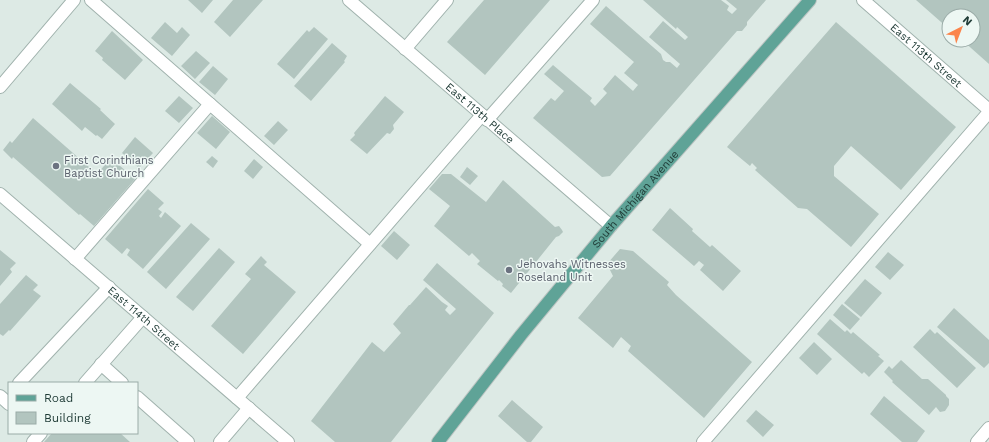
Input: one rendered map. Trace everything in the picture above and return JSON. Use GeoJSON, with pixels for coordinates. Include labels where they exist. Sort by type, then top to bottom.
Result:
{"type":"FeatureCollection","features":[{"type":"Feature","properties":{"kind":"main road","name":"South Michigan Avenue"},"geometry":{"type":"LineString","coordinates":[[438,442],[521,335],[611,226],[810,0]]}},
{"type":"Feature","properties":{"kind":"street"},"geometry":{"type":"LineString","coordinates":[[0,86],[74,0]]}},
{"type":"Feature","properties":{"kind":"street"},"geometry":{"type":"LineString","coordinates":[[91,0],[370,244]]}},
{"type":"Feature","properties":{"kind":"street","name":"East 113th Place"},"geometry":{"type":"LineString","coordinates":[[349,0],[611,226]]}},
{"type":"Feature","properties":{"kind":"street"},"geometry":{"type":"LineString","coordinates":[[405,49],[447,0]]}},
{"type":"Feature","properties":{"kind":"street"},"geometry":{"type":"LineString","coordinates":[[237,398],[370,244],[593,0]]}},
{"type":"Feature","properties":{"kind":"street","name":"East 113th Street"},"geometry":{"type":"LineString","coordinates":[[863,0],[989,111]]}},
{"type":"Feature","properties":{"kind":"street"},"geometry":{"type":"LineString","coordinates":[[75,259],[210,104]]}},
{"type":"Feature","properties":{"kind":"street"},"geometry":{"type":"LineString","coordinates":[[703,442],[989,111]]}},
{"type":"Feature","properties":{"kind":"street","name":"East 114th Street"},"geometry":{"type":"LineString","coordinates":[[0,194],[288,442]]}},
{"type":"Feature","properties":{"kind":"street"},"geometry":{"type":"LineString","coordinates":[[20,382],[108,288]]}},
{"type":"Feature","properties":{"kind":"street"},"geometry":{"type":"LineString","coordinates":[[86,382],[143,317]]}},
{"type":"Feature","properties":{"kind":"street"},"geometry":{"type":"LineString","coordinates":[[101,364],[121,382]]}},
{"type":"Feature","properties":{"kind":"street"},"geometry":{"type":"LineString","coordinates":[[138,398],[188,442]]}},
{"type":"Feature","properties":{"kind":"street"},"geometry":{"type":"LineString","coordinates":[[220,442],[249,408]]}},
{"type":"Feature","properties":{"kind":"street"},"geometry":{"type":"LineString","coordinates":[[977,442],[989,428]]}},
{"type":"Feature","properties":{"kind":"street"},"geometry":{"type":"LineString","coordinates":[[33,442],[40,434]]}},
{"type":"Feature","properties":{"kind":"building"},"geometry":{"type":"Polygon","coordinates":[[[188,0],[213,0],[202,13],[188,0]]]}},
{"type":"Feature","properties":{"kind":"building"},"geometry":{"type":"Polygon","coordinates":[[[233,0],[263,0],[230,37],[214,22],[233,0]]]}},
{"type":"Feature","properties":{"kind":"building"},"geometry":{"type":"Polygon","coordinates":[[[484,0],[550,0],[485,75],[447,42],[484,0]]]}},
{"type":"Feature","properties":{"kind":"building"},"geometry":{"type":"Polygon","coordinates":[[[643,0],[721,0],[729,6],[727,10],[732,14],[737,9],[726,0],[766,0],[747,22],[747,25],[742,31],[737,31],[610,176],[602,177],[533,118],[551,98],[555,101],[564,91],[544,74],[553,65],[592,98],[590,101],[595,106],[607,93],[603,89],[615,75],[633,91],[638,85],[624,73],[634,62],[590,24],[606,6],[661,54],[663,60],[670,62],[677,68],[680,64],[649,37],[663,21],[685,40],[688,37],[677,27],[676,29],[643,0]]]}},
{"type":"Feature","properties":{"kind":"building"},"geometry":{"type":"Polygon","coordinates":[[[916,0],[989,0],[989,64],[971,48],[981,48],[981,8],[941,8],[941,22],[916,0]]]}},
{"type":"Feature","properties":{"kind":"building"},"geometry":{"type":"Polygon","coordinates":[[[165,22],[177,33],[182,27],[190,35],[172,56],[151,38],[165,22]]]}},
{"type":"Feature","properties":{"kind":"building"},"geometry":{"type":"Polygon","coordinates":[[[836,22],[956,127],[901,190],[851,146],[834,166],[834,176],[879,214],[851,247],[807,209],[798,208],[755,170],[757,168],[752,163],[750,166],[727,147],[836,22]]]}},
{"type":"Feature","properties":{"kind":"building"},"geometry":{"type":"Polygon","coordinates":[[[314,27],[328,39],[294,79],[277,64],[307,30],[309,32],[314,27]]]}},
{"type":"Feature","properties":{"kind":"building"},"geometry":{"type":"Polygon","coordinates":[[[112,31],[143,60],[125,80],[102,60],[103,58],[95,51],[112,31]]]}},
{"type":"Feature","properties":{"kind":"building"},"geometry":{"type":"Polygon","coordinates":[[[332,43],[347,56],[344,61],[345,62],[311,101],[294,86],[332,43]]]}},
{"type":"Feature","properties":{"kind":"building"},"geometry":{"type":"Polygon","coordinates":[[[196,51],[210,63],[195,79],[181,66],[196,51]]]}},
{"type":"Feature","properties":{"kind":"building"},"geometry":{"type":"Polygon","coordinates":[[[213,66],[228,79],[215,95],[199,82],[213,66]]]}},
{"type":"Feature","properties":{"kind":"building"},"geometry":{"type":"Polygon","coordinates":[[[70,83],[101,109],[100,110],[115,124],[102,139],[85,127],[82,131],[52,104],[70,83]]]}},
{"type":"Feature","properties":{"kind":"building"},"geometry":{"type":"Polygon","coordinates":[[[179,96],[193,108],[179,123],[165,111],[179,96]]]}},
{"type":"Feature","properties":{"kind":"building"},"geometry":{"type":"Polygon","coordinates":[[[385,96],[404,112],[393,125],[394,129],[390,134],[387,133],[367,154],[350,140],[355,135],[354,133],[385,96]]]}},
{"type":"Feature","properties":{"kind":"building"},"geometry":{"type":"Polygon","coordinates":[[[212,116],[230,132],[216,149],[197,133],[212,116]]]}},
{"type":"Feature","properties":{"kind":"building","name":"First Corinthians Baptist Church"},"geometry":{"type":"Polygon","coordinates":[[[33,118],[97,174],[111,158],[135,179],[94,226],[3,150],[10,141],[12,143],[33,118]]]}},
{"type":"Feature","properties":{"kind":"building"},"geometry":{"type":"Polygon","coordinates":[[[278,121],[288,130],[274,145],[264,136],[278,121]]]}},
{"type":"Feature","properties":{"kind":"building"},"geometry":{"type":"Polygon","coordinates":[[[135,137],[153,153],[139,168],[122,153],[135,137]]]}},
{"type":"Feature","properties":{"kind":"building"},"geometry":{"type":"Polygon","coordinates":[[[212,156],[218,161],[213,168],[206,162],[212,156]]]}},
{"type":"Feature","properties":{"kind":"building"},"geometry":{"type":"Polygon","coordinates":[[[254,159],[263,167],[253,179],[244,171],[254,159]]]}},
{"type":"Feature","properties":{"kind":"building"},"geometry":{"type":"Polygon","coordinates":[[[467,167],[478,176],[470,185],[460,177],[467,167]]]}},
{"type":"Feature","properties":{"kind":"building"},"geometry":{"type":"Polygon","coordinates":[[[442,174],[451,174],[486,202],[503,180],[555,227],[559,226],[562,230],[563,232],[556,237],[511,293],[502,286],[503,284],[499,280],[498,281],[477,264],[480,261],[472,253],[469,256],[434,226],[450,206],[429,189],[442,174]]]}},
{"type":"Feature","properties":{"kind":"building"},"geometry":{"type":"Polygon","coordinates":[[[148,189],[164,203],[158,209],[162,212],[159,216],[161,218],[165,212],[181,226],[143,269],[127,255],[130,250],[127,248],[122,254],[105,239],[148,189]]]}},
{"type":"Feature","properties":{"kind":"building"},"geometry":{"type":"Polygon","coordinates":[[[670,208],[710,247],[712,245],[741,271],[723,291],[700,270],[704,265],[699,261],[694,266],[652,230],[670,208]]]}},
{"type":"Feature","properties":{"kind":"building"},"geometry":{"type":"Polygon","coordinates":[[[191,223],[210,239],[166,289],[147,272],[191,223]]]}},
{"type":"Feature","properties":{"kind":"building"},"geometry":{"type":"Polygon","coordinates":[[[394,231],[410,245],[397,260],[381,246],[394,231]]]}},
{"type":"Feature","properties":{"kind":"building"},"geometry":{"type":"Polygon","coordinates":[[[219,248],[235,262],[193,311],[176,297],[219,248]]]}},
{"type":"Feature","properties":{"kind":"building"},"geometry":{"type":"Polygon","coordinates":[[[620,249],[633,251],[669,282],[667,285],[676,295],[752,362],[704,418],[628,351],[631,346],[621,337],[613,348],[578,318],[613,276],[607,264],[620,249]]]}},
{"type":"Feature","properties":{"kind":"building"},"geometry":{"type":"Polygon","coordinates":[[[0,250],[16,263],[10,269],[12,272],[0,286],[0,250]]]}},
{"type":"Feature","properties":{"kind":"building"},"geometry":{"type":"Polygon","coordinates":[[[888,252],[904,265],[890,280],[875,267],[888,252]]]}},
{"type":"Feature","properties":{"kind":"building"},"geometry":{"type":"Polygon","coordinates":[[[261,256],[267,262],[264,265],[296,292],[243,354],[211,326],[251,279],[245,274],[261,256]]]}},
{"type":"Feature","properties":{"kind":"building"},"geometry":{"type":"Polygon","coordinates":[[[437,263],[494,313],[391,442],[335,442],[311,421],[372,342],[384,352],[401,333],[393,324],[426,287],[448,306],[445,310],[450,315],[456,309],[423,280],[437,263]]]}},
{"type":"Feature","properties":{"kind":"building"},"geometry":{"type":"Polygon","coordinates":[[[26,275],[38,285],[33,290],[41,296],[10,331],[9,330],[3,336],[0,334],[0,304],[26,275]]]}},
{"type":"Feature","properties":{"kind":"building"},"geometry":{"type":"Polygon","coordinates":[[[865,279],[882,293],[861,317],[844,303],[865,279]]]}},
{"type":"Feature","properties":{"kind":"building"},"geometry":{"type":"Polygon","coordinates":[[[842,304],[860,319],[850,330],[833,315],[842,304]]]}},
{"type":"Feature","properties":{"kind":"building"},"geometry":{"type":"Polygon","coordinates":[[[954,308],[989,340],[989,363],[984,368],[937,327],[954,308]]]}},
{"type":"Feature","properties":{"kind":"building"},"geometry":{"type":"Polygon","coordinates":[[[830,319],[845,332],[847,330],[851,334],[853,332],[880,355],[878,356],[884,361],[869,377],[864,372],[862,374],[817,334],[830,319]]]}},
{"type":"Feature","properties":{"kind":"building"},"geometry":{"type":"Polygon","coordinates":[[[930,329],[935,334],[937,332],[976,368],[957,388],[913,347],[930,329]]]}},
{"type":"Feature","properties":{"kind":"building"},"geometry":{"type":"Polygon","coordinates":[[[814,342],[832,359],[817,375],[799,358],[814,342]]]}},
{"type":"Feature","properties":{"kind":"building"},"geometry":{"type":"Polygon","coordinates":[[[901,360],[922,379],[928,379],[946,395],[949,399],[949,405],[945,411],[940,412],[936,407],[929,415],[892,382],[893,381],[884,372],[889,366],[892,369],[901,360]]]}},
{"type":"Feature","properties":{"kind":"building"},"geometry":{"type":"Polygon","coordinates":[[[884,396],[925,431],[917,442],[902,442],[870,414],[884,396]]]}},
{"type":"Feature","properties":{"kind":"building"},"geometry":{"type":"Polygon","coordinates":[[[512,400],[543,427],[531,442],[527,442],[498,416],[512,400]]]}},
{"type":"Feature","properties":{"kind":"building"},"geometry":{"type":"Polygon","coordinates":[[[756,410],[774,425],[763,437],[746,421],[756,410]]]}},
{"type":"Feature","properties":{"kind":"building"},"geometry":{"type":"Polygon","coordinates":[[[51,434],[121,434],[130,442],[44,442],[51,434]]]}},
{"type":"Feature","properties":{"kind":"place","name":"First Corinthians Baptist Church"},"geometry":{"type":"Point","coordinates":[56,166]}},
{"type":"Feature","properties":{"kind":"place","name":"Jehovahs Witnesses Roseland Unit"},"geometry":{"type":"Point","coordinates":[509,270]}}]}
